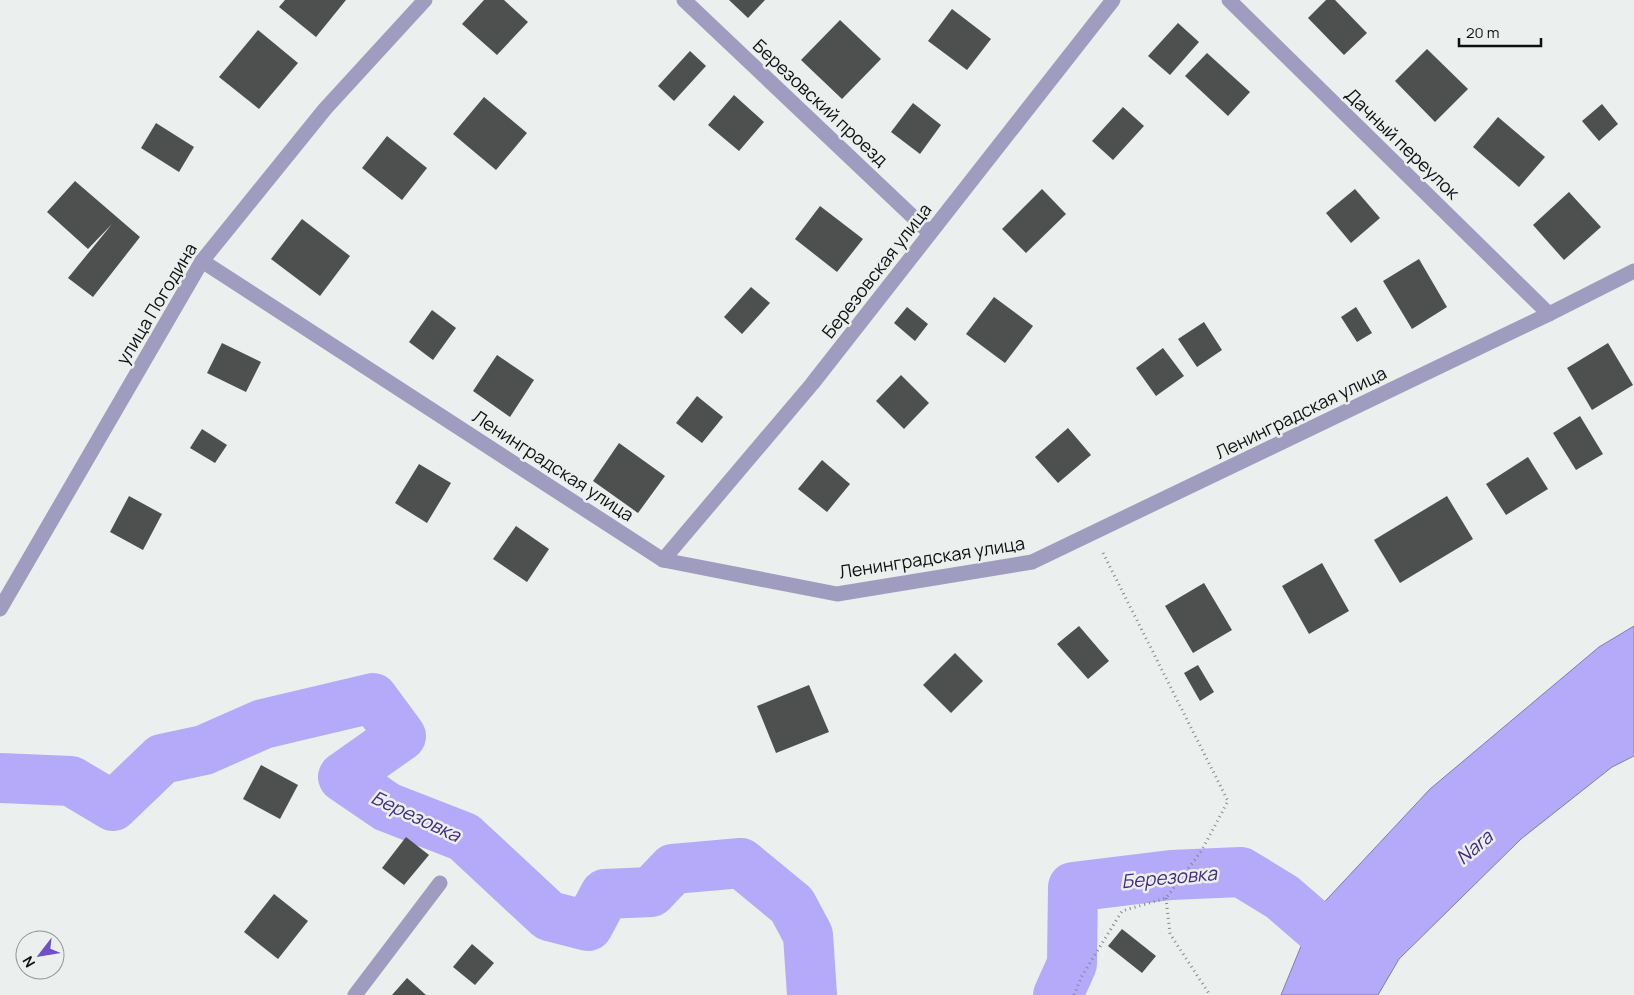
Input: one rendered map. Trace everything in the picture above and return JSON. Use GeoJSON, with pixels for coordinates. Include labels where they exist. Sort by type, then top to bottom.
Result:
{"type":"FeatureCollection","features":[{"type":"Feature","properties":{"kind":"street","name":"улица Погодина"},"geometry":{"type":"LineString","coordinates":[[0,609],[202,261],[325,109],[425,0]]}},
{"type":"Feature","properties":{"kind":"street","name":"Березовский проезд"},"geometry":{"type":"LineString","coordinates":[[684,0],[930,233]]}},
{"type":"Feature","properties":{"kind":"street","name":"Березовская улица"},"geometry":{"type":"LineString","coordinates":[[663,560],[812,384],[1113,0]]}},
{"type":"Feature","properties":{"kind":"street","name":"Дачный переулок"},"geometry":{"type":"LineString","coordinates":[[1228,0],[1549,314]]}},
{"type":"Feature","properties":{"kind":"street","name":"Ленинградская улица"},"geometry":{"type":"LineString","coordinates":[[202,261],[663,560],[837,594],[1032,562],[1549,314],[1634,271]]}},
{"type":"Feature","properties":{"kind":"street"},"geometry":{"type":"LineString","coordinates":[[355,995],[440,883]]}},
{"type":"Feature","properties":{"kind":"path"},"geometry":{"type":"LineString","coordinates":[[1074,995],[1082,976],[1122,910],[1166,898],[1202,850],[1228,802],[1093,533]]}},
{"type":"Feature","properties":{"kind":"path"},"geometry":{"type":"LineString","coordinates":[[1166,898],[1170,934],[1210,995]]}},
{"type":"Feature","properties":{"kind":"water","name":"Nara"},"geometry":{"type":"Polygon","coordinates":[[[1634,626],[1634,756],[1612,767],[1521,839],[1399,959],[1378,995],[1281,995],[1315,912],[1430,789],[1599,647],[1634,626]]]}},
{"type":"Feature","properties":{"kind":"building"},"geometry":{"type":"Polygon","coordinates":[[[285,0],[346,0],[316,37],[279,7],[285,0]]]}},
{"type":"Feature","properties":{"kind":"building"},"geometry":{"type":"Polygon","coordinates":[[[484,0],[504,0],[528,22],[497,55],[462,24],[484,0]]]}},
{"type":"Feature","properties":{"kind":"building"},"geometry":{"type":"Polygon","coordinates":[[[729,0],[765,0],[748,18],[729,0]]]}},
{"type":"Feature","properties":{"kind":"building"},"geometry":{"type":"Polygon","coordinates":[[[1326,0],[1335,0],[1367,33],[1344,55],[1308,18],[1326,0]]]}},
{"type":"Feature","properties":{"kind":"building"},"geometry":{"type":"Polygon","coordinates":[[[952,9],[991,39],[967,70],[928,41],[952,9]]]}},
{"type":"Feature","properties":{"kind":"building"},"geometry":{"type":"Polygon","coordinates":[[[840,20],[881,59],[842,99],[801,60],[840,20]]]}},
{"type":"Feature","properties":{"kind":"building"},"geometry":{"type":"Polygon","coordinates":[[[1178,23],[1199,42],[1170,75],[1148,56],[1178,23]]]}},
{"type":"Feature","properties":{"kind":"building"},"geometry":{"type":"Polygon","coordinates":[[[258,30],[298,63],[259,109],[219,77],[258,30]]]}},
{"type":"Feature","properties":{"kind":"building"},"geometry":{"type":"Polygon","coordinates":[[[1427,49],[1468,89],[1435,122],[1395,81],[1427,49]]]}},
{"type":"Feature","properties":{"kind":"building"},"geometry":{"type":"Polygon","coordinates":[[[690,51],[706,66],[674,101],[658,86],[690,51]]]}},
{"type":"Feature","properties":{"kind":"building"},"geometry":{"type":"Polygon","coordinates":[[[1207,53],[1250,92],[1228,116],[1185,76],[1207,53]]]}},
{"type":"Feature","properties":{"kind":"building"},"geometry":{"type":"Polygon","coordinates":[[[734,95],[764,122],[739,151],[708,125],[734,95]]]}},
{"type":"Feature","properties":{"kind":"building"},"geometry":{"type":"Polygon","coordinates":[[[484,97],[527,133],[496,170],[453,134],[484,97]]]}},
{"type":"Feature","properties":{"kind":"building"},"geometry":{"type":"Polygon","coordinates":[[[913,103],[941,125],[920,154],[891,132],[913,103]]]}},
{"type":"Feature","properties":{"kind":"building"},"geometry":{"type":"Polygon","coordinates":[[[1602,104],[1618,124],[1599,141],[1582,121],[1602,104]]]}},
{"type":"Feature","properties":{"kind":"building"},"geometry":{"type":"Polygon","coordinates":[[[1123,107],[1144,126],[1113,160],[1092,141],[1123,107]]]}},
{"type":"Feature","properties":{"kind":"building"},"geometry":{"type":"Polygon","coordinates":[[[1498,117],[1545,157],[1519,187],[1473,147],[1498,117]]]}},
{"type":"Feature","properties":{"kind":"building"},"geometry":{"type":"Polygon","coordinates":[[[156,123],[194,147],[179,172],[141,148],[156,123]]]}},
{"type":"Feature","properties":{"kind":"building"},"geometry":{"type":"Polygon","coordinates":[[[387,136],[427,168],[402,200],[362,168],[387,136]]]}},
{"type":"Feature","properties":{"kind":"building"},"geometry":{"type":"Polygon","coordinates":[[[75,181],[140,237],[93,297],[68,278],[112,224],[88,249],[47,212],[75,181]]]}},
{"type":"Feature","properties":{"kind":"building"},"geometry":{"type":"Polygon","coordinates":[[[1042,189],[1066,214],[1026,253],[1002,229],[1042,189]]]}},
{"type":"Feature","properties":{"kind":"building"},"geometry":{"type":"Polygon","coordinates":[[[1355,189],[1380,218],[1351,243],[1326,213],[1355,189]]]}},
{"type":"Feature","properties":{"kind":"building"},"geometry":{"type":"Polygon","coordinates":[[[1569,192],[1601,227],[1564,260],[1533,225],[1569,192]]]}},
{"type":"Feature","properties":{"kind":"building"},"geometry":{"type":"Polygon","coordinates":[[[820,206],[863,239],[837,272],[795,239],[820,206]]]}},
{"type":"Feature","properties":{"kind":"building"},"geometry":{"type":"Polygon","coordinates":[[[302,219],[350,256],[320,296],[271,259],[302,219]]]}},
{"type":"Feature","properties":{"kind":"building"},"geometry":{"type":"Polygon","coordinates":[[[1419,259],[1447,307],[1412,329],[1383,281],[1419,259]]]}},
{"type":"Feature","properties":{"kind":"building"},"geometry":{"type":"Polygon","coordinates":[[[751,287],[770,303],[742,334],[724,317],[751,287]]]}},
{"type":"Feature","properties":{"kind":"building"},"geometry":{"type":"Polygon","coordinates":[[[994,297],[1033,326],[1005,363],[966,334],[994,297]]]}},
{"type":"Feature","properties":{"kind":"building"},"geometry":{"type":"Polygon","coordinates":[[[907,307],[928,324],[915,341],[894,323],[907,307]]]}},
{"type":"Feature","properties":{"kind":"building"},"geometry":{"type":"Polygon","coordinates":[[[1356,307],[1372,333],[1357,342],[1341,317],[1356,307]]]}},
{"type":"Feature","properties":{"kind":"building"},"geometry":{"type":"Polygon","coordinates":[[[432,310],[456,328],[433,360],[409,342],[432,310]]]}},
{"type":"Feature","properties":{"kind":"building"},"geometry":{"type":"Polygon","coordinates":[[[1204,322],[1222,350],[1197,367],[1178,339],[1204,322]]]}},
{"type":"Feature","properties":{"kind":"building"},"geometry":{"type":"Polygon","coordinates":[[[222,343],[261,362],[246,392],[207,373],[222,343]]]}},
{"type":"Feature","properties":{"kind":"building"},"geometry":{"type":"Polygon","coordinates":[[[1608,343],[1633,385],[1592,410],[1567,368],[1608,343]]]}},
{"type":"Feature","properties":{"kind":"building"},"geometry":{"type":"Polygon","coordinates":[[[1163,348],[1184,376],[1156,396],[1136,368],[1163,348]]]}},
{"type":"Feature","properties":{"kind":"building"},"geometry":{"type":"Polygon","coordinates":[[[497,355],[534,380],[510,417],[473,391],[497,355]]]}},
{"type":"Feature","properties":{"kind":"building"},"geometry":{"type":"Polygon","coordinates":[[[901,375],[929,403],[904,429],[876,401],[901,375]]]}},
{"type":"Feature","properties":{"kind":"building"},"geometry":{"type":"Polygon","coordinates":[[[697,396],[723,417],[702,443],[676,423],[697,396]]]}},
{"type":"Feature","properties":{"kind":"building"},"geometry":{"type":"Polygon","coordinates":[[[1580,416],[1603,454],[1576,470],[1553,433],[1580,416]]]}},
{"type":"Feature","properties":{"kind":"building"},"geometry":{"type":"Polygon","coordinates":[[[1068,428],[1091,455],[1058,483],[1035,457],[1068,428]]]}},
{"type":"Feature","properties":{"kind":"building"},"geometry":{"type":"Polygon","coordinates":[[[202,429],[227,445],[215,463],[190,448],[202,429]]]}},
{"type":"Feature","properties":{"kind":"building"},"geometry":{"type":"Polygon","coordinates":[[[619,443],[665,476],[638,513],[593,481],[619,443]]]}},
{"type":"Feature","properties":{"kind":"building"},"geometry":{"type":"Polygon","coordinates":[[[1528,457],[1548,489],[1506,515],[1486,484],[1528,457]]]}},
{"type":"Feature","properties":{"kind":"building"},"geometry":{"type":"Polygon","coordinates":[[[822,460],[850,484],[827,512],[798,489],[822,460]]]}},
{"type":"Feature","properties":{"kind":"building"},"geometry":{"type":"Polygon","coordinates":[[[419,464],[451,483],[427,523],[395,503],[419,464]]]}},
{"type":"Feature","properties":{"kind":"building"},"geometry":{"type":"Polygon","coordinates":[[[129,496],[162,514],[143,550],[110,532],[129,496]]]}},
{"type":"Feature","properties":{"kind":"building"},"geometry":{"type":"Polygon","coordinates":[[[1447,496],[1473,539],[1400,583],[1374,540],[1447,496]]]}},
{"type":"Feature","properties":{"kind":"building"},"geometry":{"type":"Polygon","coordinates":[[[516,526],[549,549],[527,582],[493,559],[516,526]]]}},
{"type":"Feature","properties":{"kind":"building"},"geometry":{"type":"Polygon","coordinates":[[[1322,563],[1349,611],[1309,634],[1282,586],[1322,563]]]}},
{"type":"Feature","properties":{"kind":"building"},"geometry":{"type":"Polygon","coordinates":[[[1204,583],[1232,630],[1193,653],[1165,606],[1204,583]]]}},
{"type":"Feature","properties":{"kind":"building"},"geometry":{"type":"Polygon","coordinates":[[[1079,626],[1109,661],[1088,679],[1057,644],[1079,626]]]}},
{"type":"Feature","properties":{"kind":"building"},"geometry":{"type":"Polygon","coordinates":[[[955,653],[983,681],[951,713],[923,685],[955,653]]]}},
{"type":"Feature","properties":{"kind":"building"},"geometry":{"type":"Polygon","coordinates":[[[1198,665],[1214,692],[1200,701],[1184,673],[1198,665]]]}},
{"type":"Feature","properties":{"kind":"building"},"geometry":{"type":"Polygon","coordinates":[[[809,685],[829,732],[776,753],[757,706],[809,685]]]}},
{"type":"Feature","properties":{"kind":"building"},"geometry":{"type":"Polygon","coordinates":[[[261,765],[298,785],[280,819],[243,799],[261,765]]]}},
{"type":"Feature","properties":{"kind":"building"},"geometry":{"type":"Polygon","coordinates":[[[406,837],[429,855],[404,885],[382,868],[406,837]]]}},
{"type":"Feature","properties":{"kind":"building"},"geometry":{"type":"Polygon","coordinates":[[[274,894],[308,921],[278,959],[244,932],[274,894]]]}},
{"type":"Feature","properties":{"kind":"building"},"geometry":{"type":"Polygon","coordinates":[[[1122,929],[1156,956],[1142,973],[1108,946],[1122,929]]]}},
{"type":"Feature","properties":{"kind":"building"},"geometry":{"type":"Polygon","coordinates":[[[472,944],[494,963],[475,985],[453,967],[472,944]]]}},
{"type":"Feature","properties":{"kind":"building"},"geometry":{"type":"Polygon","coordinates":[[[407,978],[426,995],[392,995],[407,978]]]}},
{"type":"Feature","properties":{"kind":"waterway","name":"Березовка"},"geometry":{"type":"LineString","coordinates":[[0,778],[71,781],[113,806],[162,759],[204,750],[263,724],[373,698],[401,736],[343,777],[387,807],[464,837],[549,916],[588,926],[605,894],[651,892],[673,869],[741,863],[792,905],[808,935],[812,995]]}},
{"type":"Feature","properties":{"kind":"waterway","name":"Березовка"},"geometry":{"type":"LineString","coordinates":[[1058,995],[1072,964],[1073,887],[1171,875],[1241,872],[1282,897],[1348,954]]}}]}
